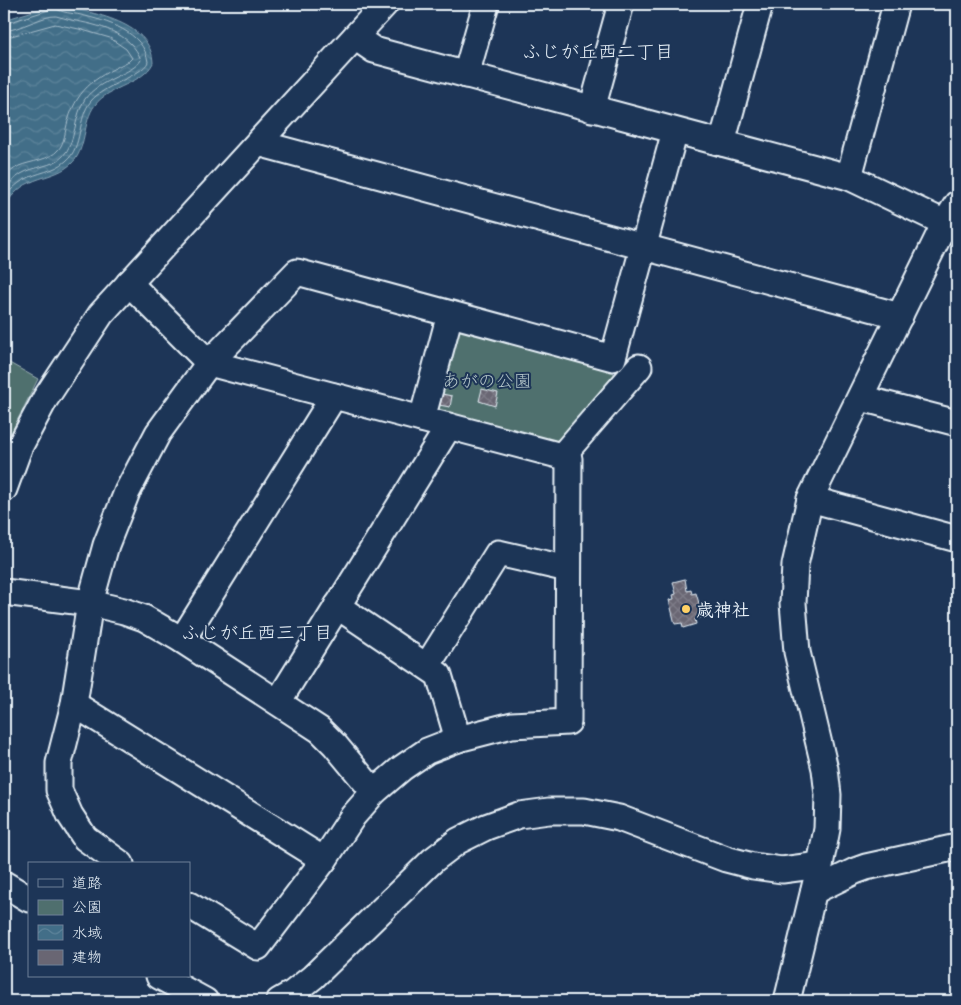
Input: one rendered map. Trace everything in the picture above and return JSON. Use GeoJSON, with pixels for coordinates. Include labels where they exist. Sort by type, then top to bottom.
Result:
{"type":"FeatureCollection","features":[{"type":"Feature","properties":{"kind":"street"},"geometry":{"type":"LineString","coordinates":[[4,489],[19,448],[45,399],[101,314],[385,4]]}},
{"type":"Feature","properties":{"kind":"street"},"geometry":{"type":"LineString","coordinates":[[466,75],[486,4]]}},
{"type":"Feature","properties":{"kind":"street"},"geometry":{"type":"LineString","coordinates":[[592,108],[621,4]]}},
{"type":"Feature","properties":{"kind":"street"},"geometry":{"type":"LineString","coordinates":[[722,143],[760,4]]}},
{"type":"Feature","properties":{"kind":"street"},"geometry":{"type":"LineString","coordinates":[[850,177],[896,4]]}},
{"type":"Feature","properties":{"kind":"street"},"geometry":{"type":"LineString","coordinates":[[355,37],[374,50],[850,177],[951,213],[810,499],[795,565],[793,603],[797,652],[825,769],[828,795],[827,829],[820,865],[787,1001]]}},
{"type":"Feature","properties":{"kind":"street"},"geometry":{"type":"LineString","coordinates":[[118,862],[85,838],[70,815],[59,790],[59,763],[74,704],[90,603],[106,545],[127,492],[158,433],[209,363],[297,272],[613,358],[675,131]]}},
{"type":"Feature","properties":{"kind":"street"},"geometry":{"type":"LineString","coordinates":[[258,143],[900,316]]}},
{"type":"Feature","properties":{"kind":"street"},"geometry":{"type":"LineString","coordinates":[[129,283],[209,363],[569,458],[568,722],[512,724],[427,751],[402,768],[374,792],[353,816],[324,860],[258,947],[190,906]]}},
{"type":"Feature","properties":{"kind":"street"},"geometry":{"type":"LineString","coordinates":[[422,419],[450,314]]}},
{"type":"Feature","properties":{"kind":"street"},"geometry":{"type":"LineString","coordinates":[[562,456],[639,367]]}},
{"type":"Feature","properties":{"kind":"street"},"geometry":{"type":"LineString","coordinates":[[182,640],[334,396]]}},
{"type":"Feature","properties":{"kind":"street"},"geometry":{"type":"LineString","coordinates":[[861,398],[957,423]]}},
{"type":"Feature","properties":{"kind":"street"},"geometry":{"type":"LineString","coordinates":[[278,702],[449,426]]}},
{"type":"Feature","properties":{"kind":"street"},"geometry":{"type":"LineString","coordinates":[[810,499],[957,539]]}},
{"type":"Feature","properties":{"kind":"street"},"geometry":{"type":"LineString","coordinates":[[427,666],[498,553],[568,569]]}},
{"type":"Feature","properties":{"kind":"street"},"geometry":{"type":"LineString","coordinates":[[4,592],[90,603],[144,618],[182,640],[320,730],[374,792]]}},
{"type":"Feature","properties":{"kind":"street"},"geometry":{"type":"LineString","coordinates":[[337,606],[439,675],[458,740]]}},
{"type":"Feature","properties":{"kind":"street"},"geometry":{"type":"LineString","coordinates":[[74,704],[324,860]]}},
{"type":"Feature","properties":{"kind":"street"},"geometry":{"type":"LineString","coordinates":[[279,1001],[293,993],[313,977],[433,860],[458,841],[486,827],[519,815],[549,811],[584,811],[619,818],[726,859],[753,866],[782,870],[820,865]]}},
{"type":"Feature","properties":{"kind":"street"},"geometry":{"type":"LineString","coordinates":[[814,891],[866,867],[957,847]]}},
{"type":"Feature","properties":{"kind":"street"},"geometry":{"type":"LineString","coordinates":[[4,884],[28,898]]}},
{"type":"Feature","properties":{"kind":"street"},"geometry":{"type":"LineString","coordinates":[[163,978],[204,1001]]}},
{"type":"Feature","properties":{"kind":"green space","name":"あがの公園"},"geometry":{"type":"Polygon","coordinates":[[[454,325],[609,366],[618,380],[560,446],[431,412],[454,325]]]}},
{"type":"Feature","properties":{"kind":"green space"},"geometry":{"type":"Polygon","coordinates":[[[4,360],[38,379],[4,447],[4,360]]]}},
{"type":"Feature","properties":{"kind":"water"},"geometry":{"type":"Polygon","coordinates":[[[53,5],[98,15],[129,27],[150,48],[153,63],[142,76],[109,93],[95,105],[88,119],[80,151],[71,164],[56,173],[25,185],[4,206],[4,20],[53,5]]]}},
{"type":"Feature","properties":{"kind":"building"},"geometry":{"type":"Polygon","coordinates":[[[482,389],[498,393],[495,406],[479,401],[482,389]]]}},
{"type":"Feature","properties":{"kind":"building"},"geometry":{"type":"Polygon","coordinates":[[[442,394],[452,396],[450,407],[439,405],[442,394]]]}},
{"type":"Feature","properties":{"kind":"building","name":"歳神社"},"geometry":{"type":"Polygon","coordinates":[[[685,579],[687,591],[691,590],[692,594],[696,593],[703,617],[695,619],[696,624],[683,628],[682,623],[675,624],[669,600],[674,599],[673,595],[676,594],[673,582],[685,579]]]}},
{"type":"Feature","properties":{"kind":"place","name":"歳神社"},"geometry":{"type":"Point","coordinates":[686,609]}},
{"type":"Feature","properties":{"kind":"district","name":"ふじが丘西二丁目"},"geometry":{"type":"Point","coordinates":[598,51]}},
{"type":"Feature","properties":{"kind":"district","name":"ふじが丘西三丁目"},"geometry":{"type":"Point","coordinates":[257,632]}}]}
